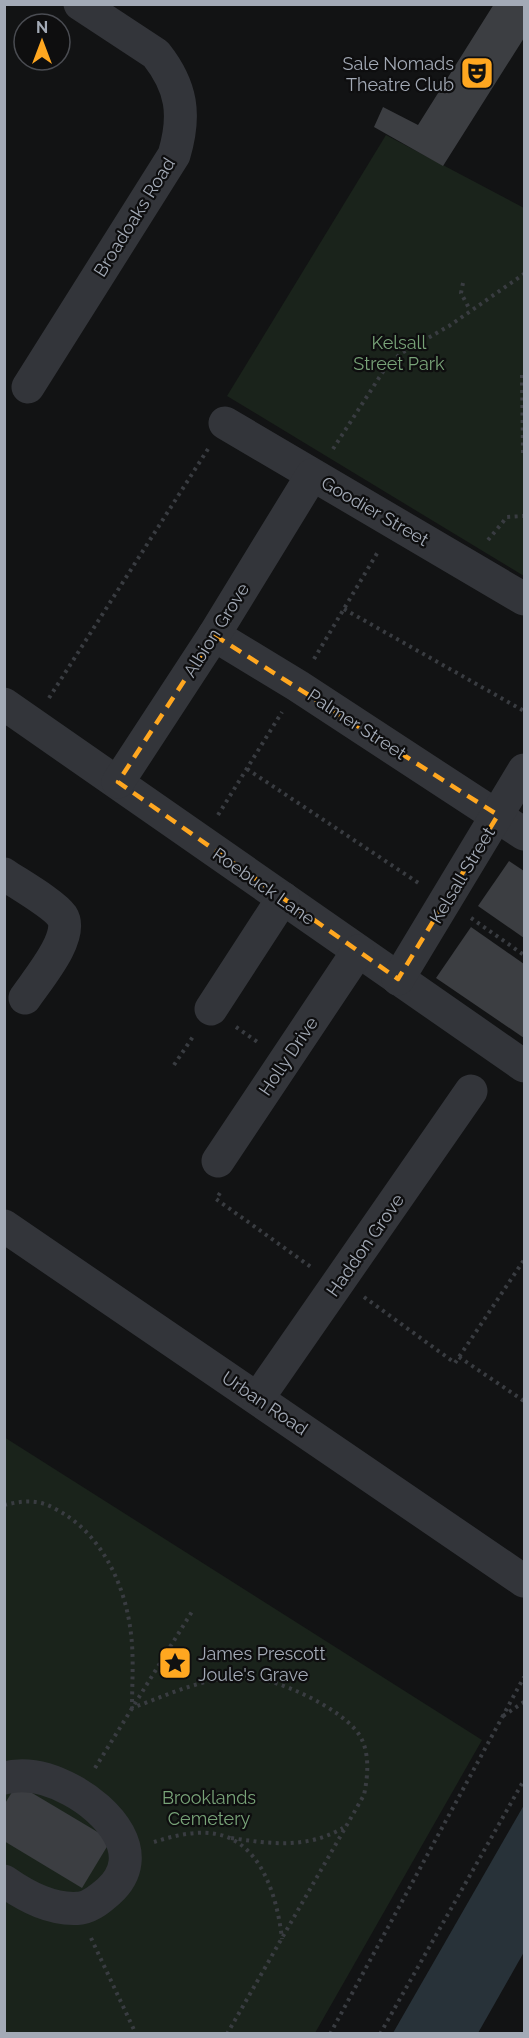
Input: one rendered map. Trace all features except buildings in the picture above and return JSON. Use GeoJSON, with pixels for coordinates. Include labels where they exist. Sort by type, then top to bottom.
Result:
{"type":"FeatureCollection","features":[{"type":"Feature","properties":{"kind":"street","name":"Broadoaks Road"},"geometry":{"type":"LineString","coordinates":[[28,387],[174,155],[179,138],[180,103],[165,66],[156,54],[80,4]]}},
{"type":"Feature","properties":{"kind":"street","name":"Goodier Street"},"geometry":{"type":"LineString","coordinates":[[225,423],[525,599]]}},
{"type":"Feature","properties":{"kind":"street","name":"Albion Grove"},"geometry":{"type":"LineString","coordinates":[[118,782],[214,635],[312,475]]}},
{"type":"Feature","properties":{"kind":"street","name":"Palmer Street"},"geometry":{"type":"LineString","coordinates":[[214,635],[298,686],[525,834]]}},
{"type":"Feature","properties":{"kind":"street","name":"Roebuck Lane"},"geometry":{"type":"LineString","coordinates":[[4,704],[525,1066]]}},
{"type":"Feature","properties":{"kind":"street","name":"Kelsall Street"},"geometry":{"type":"LineString","coordinates":[[399,979],[525,770]]}},
{"type":"Feature","properties":{"kind":"street"},"geometry":{"type":"LineString","coordinates":[[4,874],[55,909],[62,916],[65,926],[61,944],[25,998]]}},
{"type":"Feature","properties":{"kind":"street"},"geometry":{"type":"LineString","coordinates":[[211,1009],[283,898]]}},
{"type":"Feature","properties":{"kind":"street","name":"Holly Drive"},"geometry":{"type":"LineString","coordinates":[[220,1175],[358,951]]}},
{"type":"Feature","properties":{"kind":"street","name":"Haddon Grove"},"geometry":{"type":"LineString","coordinates":[[258,1398],[471,1091]]}},
{"type":"Feature","properties":{"kind":"street","name":"Urban Road"},"geometry":{"type":"LineString","coordinates":[[4,1227],[525,1581]]}},
{"type":"Feature","properties":{"kind":"street"},"geometry":{"type":"LineString","coordinates":[[4,1778],[24,1775],[43,1778],[79,1794],[109,1818],[121,1835],[125,1853],[123,1869],[114,1886],[100,1899],[84,1908],[67,1908],[9,1894]]}},
{"type":"Feature","properties":{"kind":"path"},"geometry":{"type":"LineString","coordinates":[[312,475],[330,453],[386,367],[400,354],[434,336],[525,274]]}},
{"type":"Feature","properties":{"kind":"path"},"geometry":{"type":"LineString","coordinates":[[463,283],[461,293],[470,310]]}},
{"type":"Feature","properties":{"kind":"path"},"geometry":{"type":"LineString","coordinates":[[522,375],[523,455],[525,454]]}},
{"type":"Feature","properties":{"kind":"path"},"geometry":{"type":"LineString","coordinates":[[33,724],[225,423]]}},
{"type":"Feature","properties":{"kind":"path"},"geometry":{"type":"LineString","coordinates":[[467,564],[507,517],[525,516]]}},
{"type":"Feature","properties":{"kind":"path"},"geometry":{"type":"LineString","coordinates":[[344,609],[525,711]]}},
{"type":"Feature","properties":{"kind":"path"},"geometry":{"type":"LineString","coordinates":[[247,769],[525,955]]}},
{"type":"Feature","properties":{"kind":"path"},"geometry":{"type":"LineString","coordinates":[[220,1175],[216,1199],[313,1268],[340,1280],[455,1363],[525,1260]]}},
{"type":"Feature","properties":{"kind":"path"},"geometry":{"type":"LineString","coordinates":[[459,1357],[525,1401]]}},
{"type":"Feature","properties":{"kind":"path"},"geometry":{"type":"LineString","coordinates":[[4,1505],[24,1502],[42,1503],[59,1511],[89,1535],[104,1554],[116,1577],[127,1610],[131,1633],[132,1708]]}},
{"type":"Feature","properties":{"kind":"path"},"geometry":{"type":"LineString","coordinates":[[79,1794],[193,1610]]}},
{"type":"Feature","properties":{"kind":"path"},"geometry":{"type":"LineString","coordinates":[[132,1708],[196,1685],[221,1679],[244,1677],[265,1680],[302,1693],[338,1715],[352,1726],[360,1737],[365,1751],[367,1780],[363,1795],[227,2034]]}},
{"type":"Feature","properties":{"kind":"path"},"geometry":{"type":"LineString","coordinates":[[330,2034],[525,1677]]}},
{"type":"Feature","properties":{"kind":"path"},"geometry":{"type":"LineString","coordinates":[[502,1717],[525,1702]]}},
{"type":"Feature","properties":{"kind":"path"},"geometry":{"type":"LineString","coordinates":[[380,2034],[525,1780]]}},
{"type":"Feature","properties":{"kind":"path"},"geometry":{"type":"LineString","coordinates":[[125,1853],[170,1837],[192,1833],[211,1833],[284,1844],[326,1837],[345,1827]]}},
{"type":"Feature","properties":{"kind":"path"},"geometry":{"type":"LineString","coordinates":[[228,1837],[246,1850],[259,1865],[280,1918],[282,1939]]}},
{"type":"Feature","properties":{"kind":"path"},"geometry":{"type":"LineString","coordinates":[[84,1908],[92,1942],[136,2034]]}},
{"type":"Feature","properties":{"kind":"highlighted area"},"geometry":{"type":"Polygon","coordinates":[[[214,635],[498,815],[398,979],[118,782],[214,635]]]}},
{"type":"Feature","properties":{"kind":"green space","name":"Kelsall Street Park"},"geometry":{"type":"Polygon","coordinates":[[[386,135],[524,208],[524,576],[227,396],[386,135]]]}},
{"type":"Feature","properties":{"kind":"green space","name":"Brooklands Cemetery"},"geometry":{"type":"Polygon","coordinates":[[[4,1437],[482,1740],[315,2033],[5,2033],[4,1437]]]}},
{"type":"Feature","properties":{"kind":"shaded area"},"geometry":{"type":"Polygon","coordinates":[[[524,1805],[524,1952],[478,2033],[393,2033],[524,1805]]]}},
{"type":"Feature","properties":{"kind":"place","name":"Sale Nomads Theatre Club"},"geometry":{"type":"Point","coordinates":[477,73]}},
{"type":"Feature","properties":{"kind":"place","name":"James Prescott Joule's Grave"},"geometry":{"type":"Point","coordinates":[175,1663]}}]}
